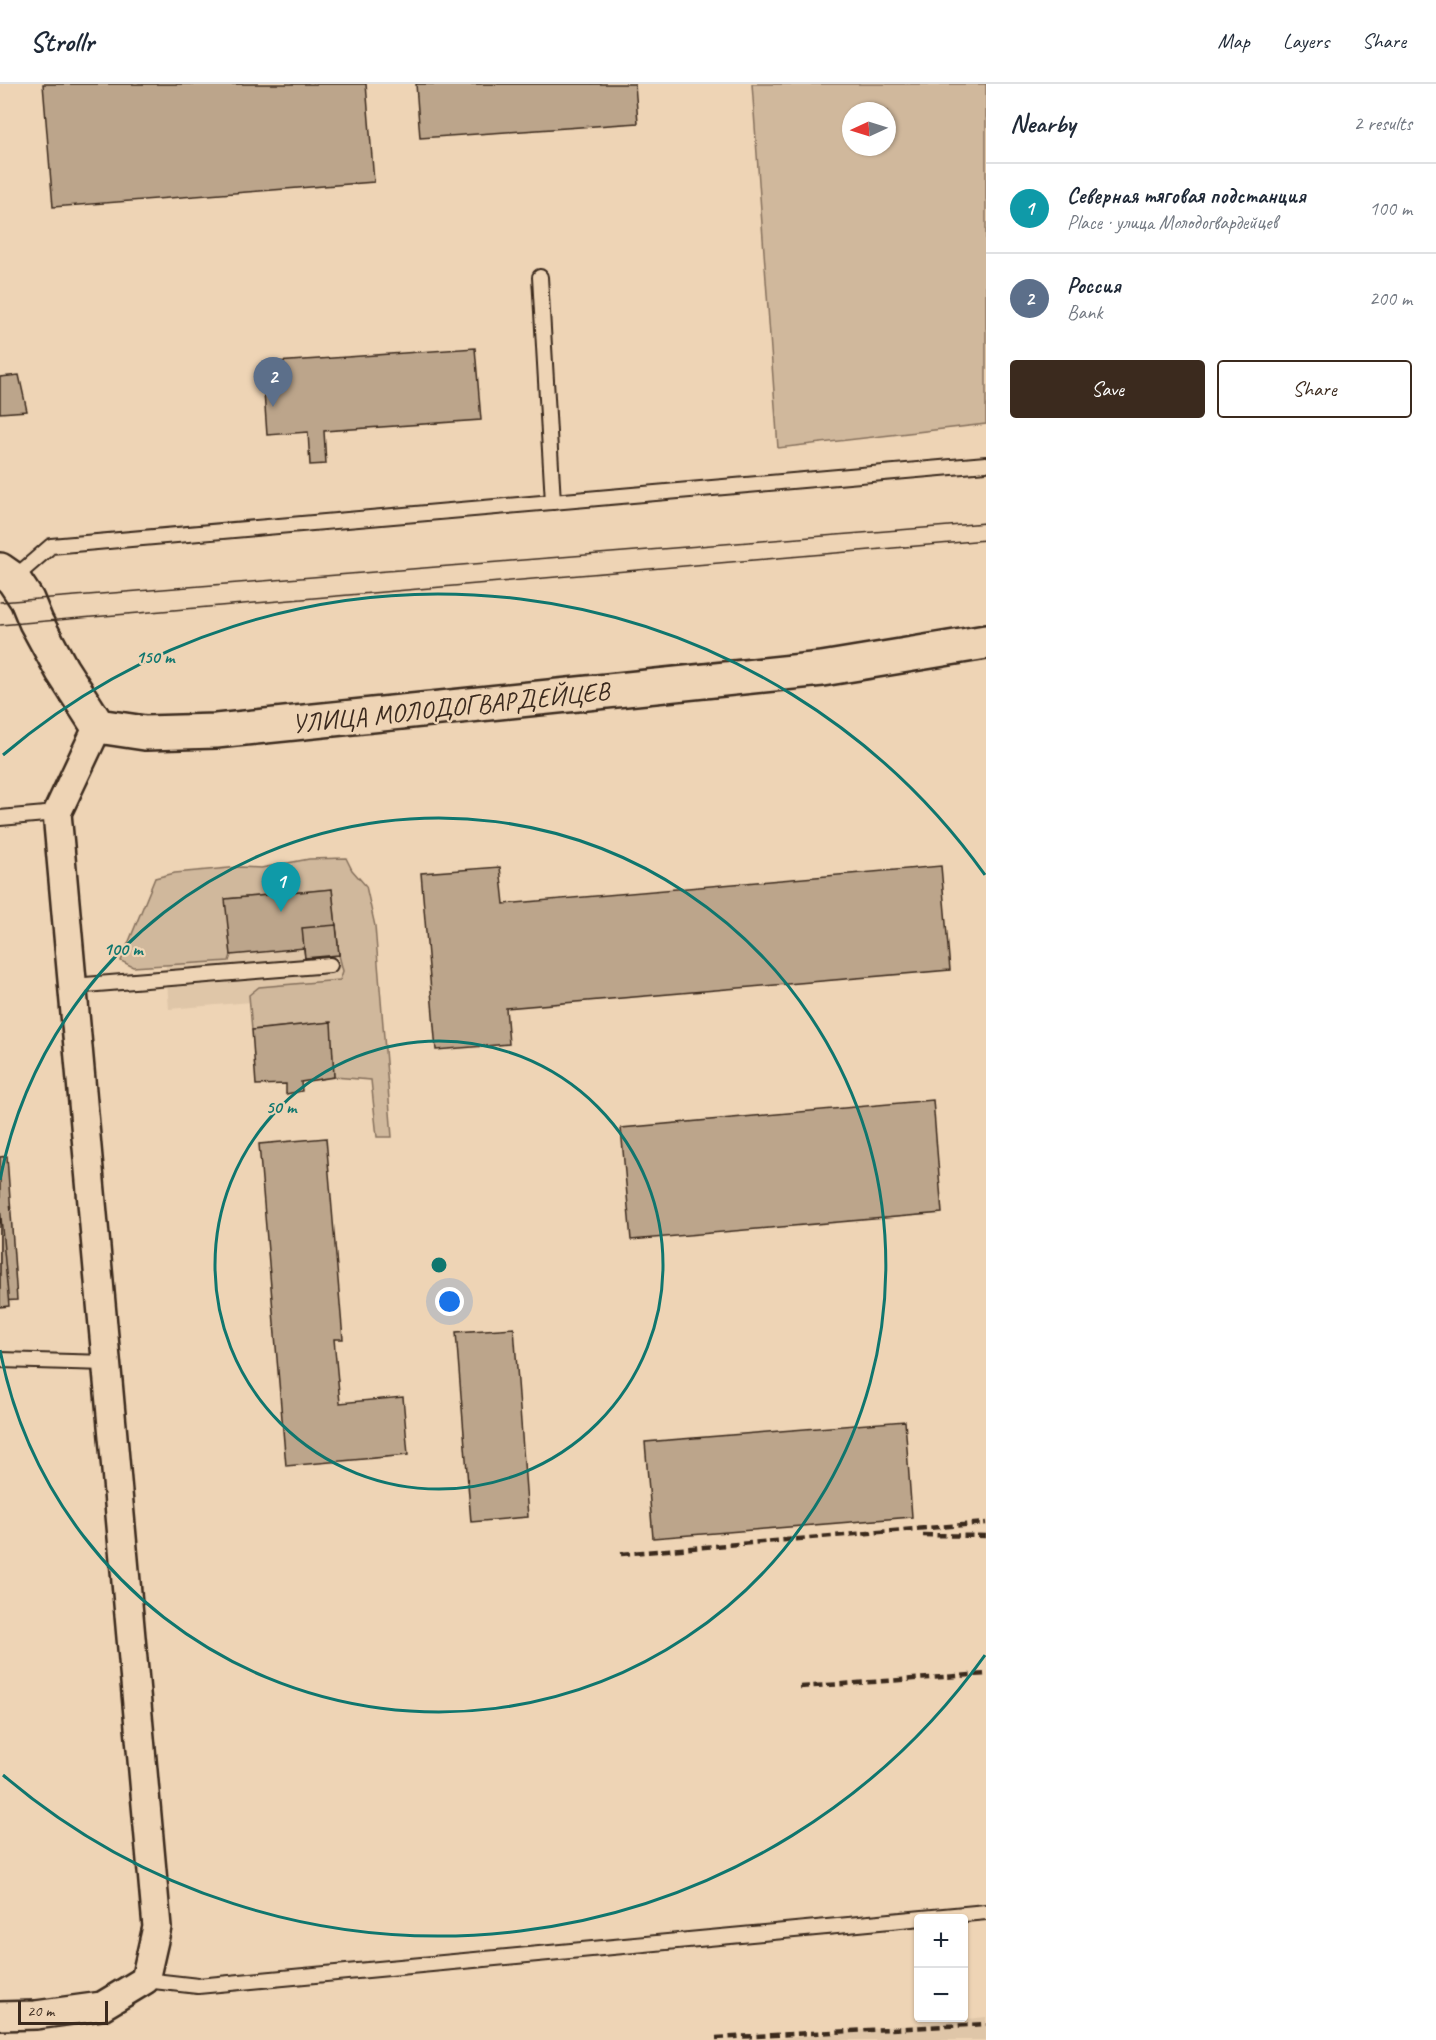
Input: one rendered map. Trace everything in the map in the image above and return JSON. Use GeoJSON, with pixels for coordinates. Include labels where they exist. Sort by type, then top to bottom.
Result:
{"type":"FeatureCollection","features":[{"type":"Feature","properties":{"kind":"street"},"geometry":{"type":"LineString","coordinates":[[0,2016],[36,2015],[102,2006],[145,1980],[157,1928],[57,813],[98,726],[62,670],[27,600],[6,574]]}},
{"type":"Feature","properties":{"kind":"street","name":"УЛИЦА МОЛОДОГВАРДЕЙЦЕВ"},"geometry":{"type":"LineString","coordinates":[[98,726],[145,733],[216,731],[822,669],[986,642]]}},
{"type":"Feature","properties":{"kind":"lane"},"geometry":{"type":"LineString","coordinates":[[540,277],[553,502]]}},
{"type":"Feature","properties":{"kind":"lane"},"geometry":{"type":"LineString","coordinates":[[6,574],[51,546],[986,464]]}},
{"type":"Feature","properties":{"kind":"lane"},"geometry":{"type":"LineString","coordinates":[[0,818],[57,813]]}},
{"type":"Feature","properties":{"kind":"lane"},"geometry":{"type":"LineString","coordinates":[[73,986],[330,965]]}},
{"type":"Feature","properties":{"kind":"lane"},"geometry":{"type":"LineString","coordinates":[[0,1360],[107,1363]]}},
{"type":"Feature","properties":{"kind":"lane"},"geometry":{"type":"LineString","coordinates":[[145,1980],[198,1986],[986,1912]]}},
{"type":"Feature","properties":{"kind":"shaded area"},"geometry":{"type":"Polygon","coordinates":[[[752,84],[986,84],[986,424],[778,448],[752,84]]]}},
{"type":"Feature","properties":{"kind":"shaded area"},"geometry":{"type":"Polygon","coordinates":[[[346,858],[352,870],[366,886],[375,926],[392,1137],[377,1137],[371,1080],[334,1077],[330,1022],[252,1030],[249,995],[259,987],[340,980],[343,971],[339,955],[332,889],[226,899],[231,955],[229,961],[133,967],[121,961],[155,878],[175,873],[240,867],[261,868],[309,859],[346,858]]]}},
{"type":"Feature","properties":{"kind":"shaded area"},"geometry":{"type":"Polygon","coordinates":[[[366,886],[375,926],[379,991],[169,1009],[160,888],[366,886]]]}},
{"type":"Feature","properties":{"kind":"shaded area"},"geometry":{"type":"Polygon","coordinates":[[[986,2017],[986,2040],[768,2040],[939,2022],[968,2022],[968,2019],[986,2017]]]}},
{"type":"Feature","properties":{"kind":"building"},"geometry":{"type":"Polygon","coordinates":[[[43,84],[366,84],[374,182],[53,207],[43,84]]]}},
{"type":"Feature","properties":{"kind":"building"},"geometry":{"type":"Polygon","coordinates":[[[416,84],[635,84],[638,123],[420,138],[416,84]]]}},
{"type":"Feature","properties":{"kind":"building"},"geometry":{"type":"Polygon","coordinates":[[[475,348],[481,420],[324,431],[326,464],[310,465],[308,432],[267,435],[262,363],[475,348]]]}},
{"type":"Feature","properties":{"kind":"building"},"geometry":{"type":"Polygon","coordinates":[[[19,375],[27,411],[0,413],[0,377],[19,375]]]}},
{"type":"Feature","properties":{"kind":"building"},"geometry":{"type":"Polygon","coordinates":[[[941,866],[950,970],[506,1008],[509,1044],[436,1050],[421,873],[500,867],[504,904],[941,866]]]}},
{"type":"Feature","properties":{"kind":"building"},"geometry":{"type":"Polygon","coordinates":[[[332,889],[339,955],[305,958],[304,948],[231,955],[225,899],[332,889]]]}},
{"type":"Feature","properties":{"kind":"building"},"geometry":{"type":"Polygon","coordinates":[[[336,925],[339,955],[305,958],[302,928],[336,925]]]}},
{"type":"Feature","properties":{"kind":"building"},"geometry":{"type":"Polygon","coordinates":[[[331,1022],[334,1077],[301,1082],[302,1091],[286,1094],[286,1084],[256,1085],[252,1030],[331,1022]]]}},
{"type":"Feature","properties":{"kind":"building"},"geometry":{"type":"Polygon","coordinates":[[[933,1100],[942,1213],[631,1240],[621,1128],[933,1100]]]}},
{"type":"Feature","properties":{"kind":"building"},"geometry":{"type":"Polygon","coordinates":[[[326,1138],[343,1339],[334,1339],[340,1403],[403,1397],[408,1455],[286,1466],[259,1144],[326,1138]]]}},
{"type":"Feature","properties":{"kind":"building"},"geometry":{"type":"Polygon","coordinates":[[[7,1156],[17,1300],[0,1301],[0,1157],[7,1156]]]}},
{"type":"Feature","properties":{"kind":"building"},"geometry":{"type":"Polygon","coordinates":[[[0,1206],[9,1306],[0,1307],[0,1206]]]}},
{"type":"Feature","properties":{"kind":"building"},"geometry":{"type":"Polygon","coordinates":[[[514,1328],[528,1517],[471,1522],[456,1332],[514,1328]]]}},
{"type":"Feature","properties":{"kind":"building"},"geometry":{"type":"Polygon","coordinates":[[[905,1421],[912,1517],[653,1538],[645,1442],[905,1421]]]}},
{"type":"Feature","properties":{"kind":"tram line"},"geometry":{"type":"LineString","coordinates":[[0,602],[986,523]]}},
{"type":"Feature","properties":{"kind":"tram line"},"geometry":{"type":"LineString","coordinates":[[0,625],[986,540]]}},
{"type":"Feature","properties":{"kind":"railway"},"geometry":{"type":"LineString","coordinates":[[621,1554],[986,1523]]}},
{"type":"Feature","properties":{"kind":"railway"},"geometry":{"type":"LineString","coordinates":[[923,1535],[986,1536]]}},
{"type":"Feature","properties":{"kind":"railway"},"geometry":{"type":"LineString","coordinates":[[800,1687],[986,1674]]}},
{"type":"Feature","properties":{"kind":"railway"},"geometry":{"type":"LineString","coordinates":[[716,2038],[986,2024]]}},
{"type":"Feature","properties":{"kind":"place","name":"Россия"},"geometry":{"type":"Point","coordinates":[273,407]}},
{"type":"Feature","properties":{"kind":"place","name":"Северная тяговая подстанция"},"geometry":{"type":"Point","coordinates":[281,912]}}]}
